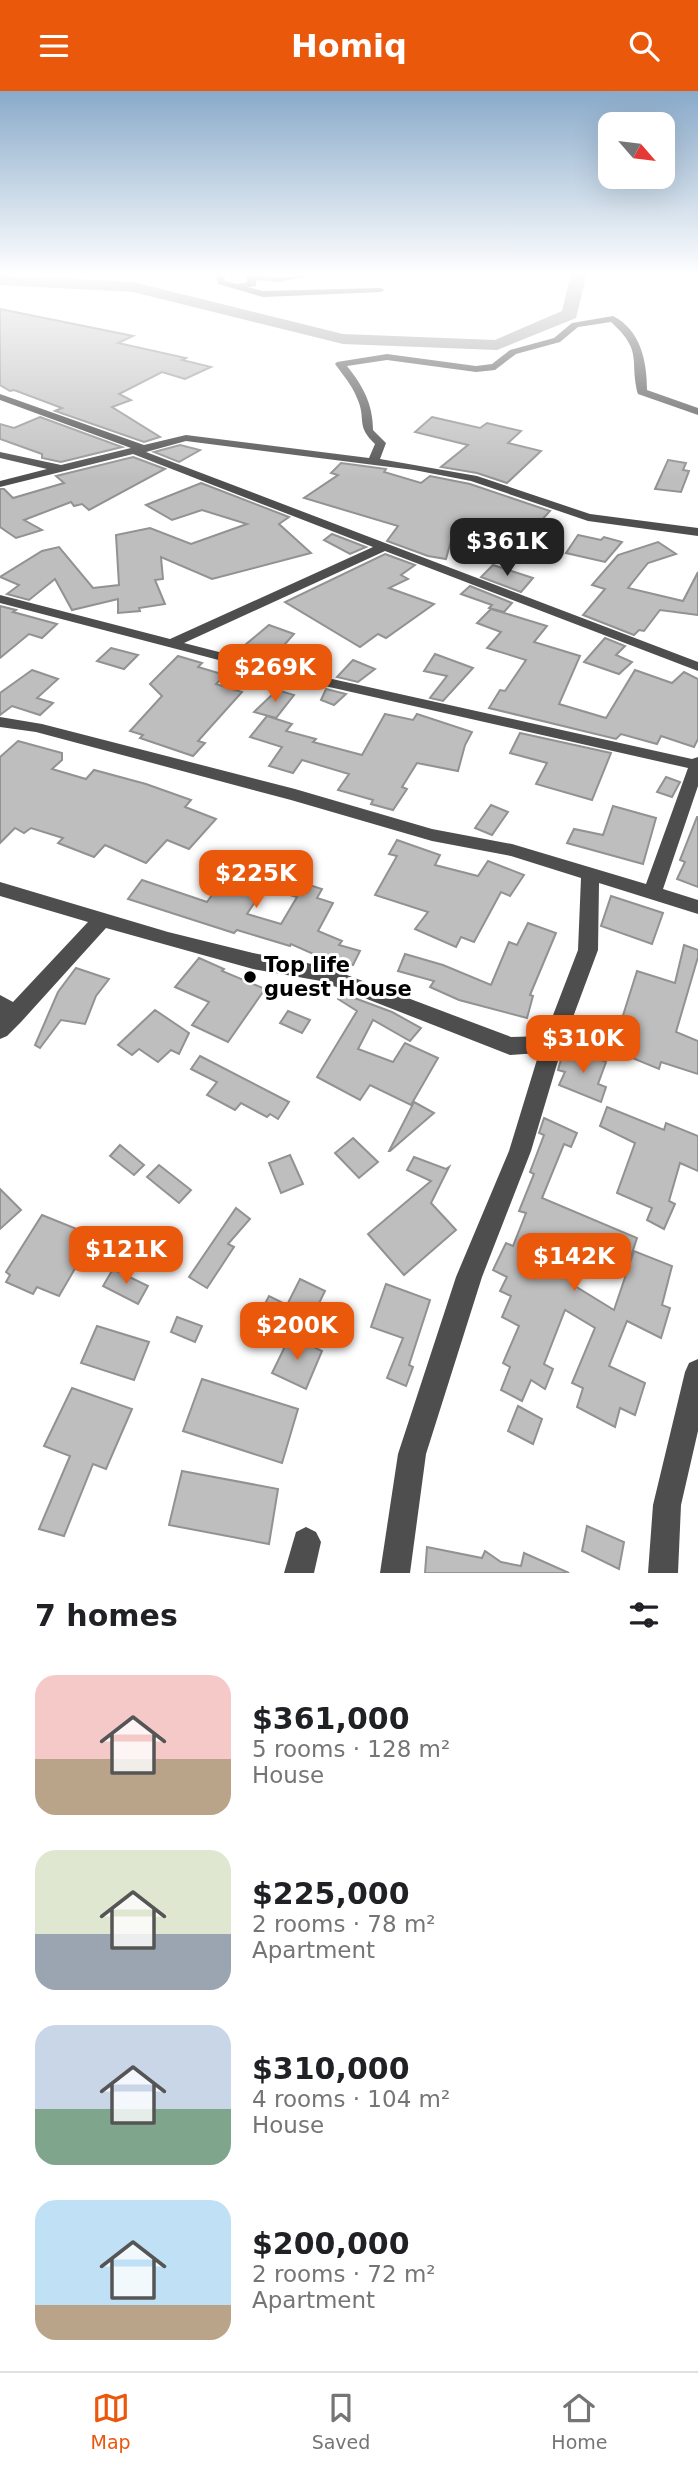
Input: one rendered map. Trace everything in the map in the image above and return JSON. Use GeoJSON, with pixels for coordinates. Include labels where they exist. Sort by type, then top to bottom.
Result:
{"type":"FeatureCollection","features":[{"type":"Feature","properties":{"kind":"street"},"geometry":{"type":"LineString","coordinates":[[373,462],[381,443],[368,431],[369,418],[362,390],[340,364],[387,357],[475,369],[495,367],[513,352],[552,342]]}},
{"type":"Feature","properties":{"kind":"street"},"geometry":{"type":"LineString","coordinates":[[636,342],[642,373],[642,392],[698,412]]}},
{"type":"Feature","properties":{"kind":"street"},"geometry":{"type":"LineString","coordinates":[[0,397],[698,667]]}},
{"type":"Feature","properties":{"kind":"street"},"geometry":{"type":"LineString","coordinates":[[0,484],[186,438],[473,478],[587,517],[698,532]]}},
{"type":"Feature","properties":{"kind":"street"},"geometry":{"type":"LineString","coordinates":[[0,455],[63,469]]}},
{"type":"Feature","properties":{"kind":"street"},"geometry":{"type":"LineString","coordinates":[[170,644],[384,547]]}},
{"type":"Feature","properties":{"kind":"street"},"geometry":{"type":"LineString","coordinates":[[0,599],[276,671],[697,764],[653,891]]}},
{"type":"Feature","properties":{"kind":"street"},"geometry":{"type":"LineString","coordinates":[[0,722],[36,727],[295,795],[432,835],[512,850],[653,891],[698,907]]}},
{"type":"Feature","properties":{"kind":"street"},"geometry":{"type":"LineString","coordinates":[[395,1573],[412,1454],[469,1277],[520,1151],[552,1044],[588,950],[590,873]]}},
{"type":"Feature","properties":{"kind":"street"},"geometry":{"type":"LineString","coordinates":[[0,889],[253,961],[323,974],[509,1046],[552,1044]]}},
{"type":"Feature","properties":{"kind":"street"},"geometry":{"type":"LineString","coordinates":[[5,1016],[103,919]]}},
{"type":"Feature","properties":{"kind":"street"},"geometry":{"type":"LineString","coordinates":[[663,1573],[667,1505],[698,1372]]}},
{"type":"Feature","properties":{"kind":"street"},"geometry":{"type":"LineString","coordinates":[[299,1573],[306,1542]]}},
{"type":"Feature","properties":{"kind":"building"},"geometry":{"type":"Polygon","coordinates":[[[0,342],[120,342],[186,358],[182,360],[211,367],[185,379],[162,372],[119,394],[131,400],[112,407],[160,437],[144,442],[55,411],[62,408],[14,390],[10,391],[0,385],[0,342]]]}},
{"type":"Feature","properties":{"kind":"building"},"geometry":{"type":"Polygon","coordinates":[[[40,417],[122,447],[61,462],[42,458],[42,454],[0,439],[0,424],[14,428],[40,417]]]}},
{"type":"Feature","properties":{"kind":"building"},"geometry":{"type":"Polygon","coordinates":[[[432,417],[480,428],[487,423],[521,431],[508,443],[541,451],[507,483],[477,473],[441,467],[468,445],[415,432],[432,417]]]}},
{"type":"Feature","properties":{"kind":"building"},"geometry":{"type":"Polygon","coordinates":[[[180,445],[200,450],[179,462],[154,452],[180,445]]]}},
{"type":"Feature","properties":{"kind":"building"},"geometry":{"type":"Polygon","coordinates":[[[133,457],[165,469],[89,510],[82,504],[74,506],[71,502],[24,520],[42,530],[16,538],[0,527],[0,489],[4,489],[13,498],[64,483],[56,476],[133,457]]]}},
{"type":"Feature","properties":{"kind":"building"},"geometry":{"type":"Polygon","coordinates":[[[668,460],[686,463],[683,470],[689,471],[681,492],[655,489],[668,460]]]}},
{"type":"Feature","properties":{"kind":"building"},"geometry":{"type":"Polygon","coordinates":[[[341,463],[386,469],[384,472],[421,483],[430,476],[470,484],[550,511],[518,546],[454,530],[446,559],[428,556],[387,541],[398,526],[304,498],[338,475],[331,473],[341,463]]]}},
{"type":"Feature","properties":{"kind":"building"},"geometry":{"type":"Polygon","coordinates":[[[201,483],[289,517],[279,524],[311,553],[212,579],[161,557],[163,579],[155,580],[165,604],[139,608],[140,611],[118,613],[118,599],[72,610],[55,579],[29,600],[7,594],[19,585],[0,577],[42,551],[59,547],[93,588],[119,585],[116,535],[150,528],[191,544],[247,524],[202,510],[172,520],[146,505],[201,483]]]}},
{"type":"Feature","properties":{"kind":"building"},"geometry":{"type":"Polygon","coordinates":[[[332,534],[366,547],[350,554],[324,540],[332,534]]]}},
{"type":"Feature","properties":{"kind":"building"},"geometry":{"type":"Polygon","coordinates":[[[578,535],[601,540],[604,537],[622,542],[605,562],[566,553],[578,535]]]}},
{"type":"Feature","properties":{"kind":"building"},"geometry":{"type":"Polygon","coordinates":[[[658,542],[676,554],[648,563],[628,588],[683,601],[698,572],[698,615],[660,610],[644,631],[639,630],[634,635],[583,615],[605,589],[592,585],[618,555],[658,542]]]}},
{"type":"Feature","properties":{"kind":"building"},"geometry":{"type":"Polygon","coordinates":[[[385,554],[415,565],[401,575],[408,579],[389,588],[434,604],[386,638],[378,634],[360,647],[285,602],[385,554]]]}},
{"type":"Feature","properties":{"kind":"building"},"geometry":{"type":"Polygon","coordinates":[[[493,565],[533,578],[521,592],[481,577],[493,565]]]}},
{"type":"Feature","properties":{"kind":"building"},"geometry":{"type":"Polygon","coordinates":[[[470,586],[512,603],[504,612],[489,608],[492,605],[461,594],[470,586]]]}},
{"type":"Feature","properties":{"kind":"building"},"geometry":{"type":"Polygon","coordinates":[[[0,606],[57,624],[42,638],[29,634],[0,658],[0,606]]]}},
{"type":"Feature","properties":{"kind":"building"},"geometry":{"type":"Polygon","coordinates":[[[491,609],[547,626],[534,642],[580,656],[559,704],[606,718],[635,670],[672,683],[684,672],[698,679],[698,739],[694,747],[661,736],[657,744],[621,734],[616,739],[489,708],[500,690],[505,691],[526,660],[487,648],[501,632],[477,623],[491,609]]]}},
{"type":"Feature","properties":{"kind":"building"},"geometry":{"type":"Polygon","coordinates":[[[269,625],[294,634],[269,662],[239,650],[269,625]]]}},
{"type":"Feature","properties":{"kind":"building"},"geometry":{"type":"Polygon","coordinates":[[[605,638],[625,646],[616,655],[632,662],[619,674],[584,662],[605,638]]]}},
{"type":"Feature","properties":{"kind":"building"},"geometry":{"type":"Polygon","coordinates":[[[111,648],[138,655],[124,669],[97,661],[111,648]]]}},
{"type":"Feature","properties":{"kind":"building"},"geometry":{"type":"Polygon","coordinates":[[[435,654],[473,668],[443,701],[430,698],[447,676],[424,671],[435,654]]]}},
{"type":"Feature","properties":{"kind":"building"},"geometry":{"type":"Polygon","coordinates":[[[178,656],[202,663],[198,667],[225,675],[216,684],[242,692],[198,741],[205,743],[193,756],[140,738],[143,735],[130,731],[162,696],[150,684],[178,656]]]}},
{"type":"Feature","properties":{"kind":"building"},"geometry":{"type":"Polygon","coordinates":[[[353,660],[375,669],[358,682],[337,677],[353,660]]]}},
{"type":"Feature","properties":{"kind":"building"},"geometry":{"type":"Polygon","coordinates":[[[32,670],[58,679],[37,698],[53,703],[40,715],[12,706],[0,715],[0,693],[32,670]]]}},
{"type":"Feature","properties":{"kind":"building"},"geometry":{"type":"Polygon","coordinates":[[[326,689],[346,694],[334,705],[321,700],[326,689]]]}},
{"type":"Feature","properties":{"kind":"building"},"geometry":{"type":"Polygon","coordinates":[[[277,690],[294,695],[276,718],[254,712],[277,690]]]}},
{"type":"Feature","properties":{"kind":"building"},"geometry":{"type":"Polygon","coordinates":[[[385,714],[413,720],[417,714],[472,732],[465,745],[458,771],[417,763],[402,787],[407,789],[393,810],[371,804],[373,800],[338,790],[349,774],[302,760],[293,773],[269,766],[282,747],[250,737],[267,716],[292,724],[286,731],[316,739],[313,742],[362,755],[385,714]]]}},
{"type":"Feature","properties":{"kind":"building"},"geometry":{"type":"Polygon","coordinates":[[[520,733],[611,753],[592,800],[536,784],[547,763],[510,753],[520,733]]]}},
{"type":"Feature","properties":{"kind":"building"},"geometry":{"type":"Polygon","coordinates":[[[18,741],[62,753],[62,760],[52,769],[86,779],[94,770],[146,784],[191,800],[185,807],[216,819],[189,849],[167,840],[146,863],[105,845],[94,857],[58,843],[63,838],[31,828],[24,833],[15,828],[0,843],[0,757],[18,741]]]}},
{"type":"Feature","properties":{"kind":"building"},"geometry":{"type":"Polygon","coordinates":[[[666,777],[680,782],[672,797],[657,792],[666,777]]]}},
{"type":"Feature","properties":{"kind":"building"},"geometry":{"type":"Polygon","coordinates":[[[491,805],[508,812],[492,835],[475,828],[491,805]]]}},
{"type":"Feature","properties":{"kind":"building"},"geometry":{"type":"Polygon","coordinates":[[[613,806],[656,818],[643,864],[567,843],[574,829],[603,835],[613,806]]]}},
{"type":"Feature","properties":{"kind":"building"},"geometry":{"type":"Polygon","coordinates":[[[697,817],[698,887],[677,879],[685,862],[680,860],[697,817]]]}},
{"type":"Feature","properties":{"kind":"building"},"geometry":{"type":"Polygon","coordinates":[[[397,840],[440,855],[435,865],[478,876],[488,861],[524,875],[510,896],[501,892],[474,942],[461,937],[456,947],[415,929],[428,912],[375,895],[397,856],[389,854],[397,840]]]}},
{"type":"Feature","properties":{"kind":"building"},"geometry":{"type":"Polygon","coordinates":[[[234,864],[272,876],[247,914],[281,924],[297,897],[268,889],[285,865],[304,871],[297,881],[322,889],[317,898],[333,903],[318,931],[342,941],[339,945],[360,951],[353,965],[329,958],[327,960],[291,944],[290,946],[237,930],[234,933],[128,899],[142,880],[207,902],[234,864]]]}},
{"type":"Feature","properties":{"kind":"building"},"geometry":{"type":"Polygon","coordinates":[[[611,896],[663,913],[652,944],[601,926],[611,896]]]}},
{"type":"Feature","properties":{"kind":"building"},"geometry":{"type":"Polygon","coordinates":[[[528,923],[556,933],[530,995],[533,996],[527,1018],[459,1000],[430,987],[434,981],[398,971],[405,954],[443,965],[491,985],[509,942],[517,945],[528,923]]]}},
{"type":"Feature","properties":{"kind":"building"},"geometry":{"type":"Polygon","coordinates":[[[684,945],[698,950],[698,957],[676,1032],[698,1041],[698,1074],[661,1062],[659,1069],[625,1055],[635,1031],[620,1025],[637,971],[675,983],[684,945]]]}},
{"type":"Feature","properties":{"kind":"building"},"geometry":{"type":"Polygon","coordinates":[[[199,958],[265,989],[228,1042],[192,1025],[209,1002],[175,987],[199,958]]]}},
{"type":"Feature","properties":{"kind":"building"},"geometry":{"type":"Polygon","coordinates":[[[76,968],[109,979],[96,996],[85,1024],[61,1020],[40,1048],[35,1045],[58,992],[76,968]]]}},
{"type":"Feature","properties":{"kind":"building"},"geometry":{"type":"Polygon","coordinates":[[[341,993],[392,1012],[421,1028],[410,1041],[373,1020],[358,1049],[393,1062],[405,1043],[438,1058],[411,1105],[370,1085],[360,1100],[317,1077],[357,1011],[338,999],[341,993]]]}},
{"type":"Feature","properties":{"kind":"building"},"geometry":{"type":"Polygon","coordinates":[[[155,1010],[189,1033],[179,1054],[171,1050],[158,1062],[139,1049],[132,1055],[118,1045],[155,1010]]]}},
{"type":"Feature","properties":{"kind":"building"},"geometry":{"type":"Polygon","coordinates":[[[288,1011],[310,1020],[302,1033],[280,1023],[288,1011]]]}},
{"type":"Feature","properties":{"kind":"building"},"geometry":{"type":"Polygon","coordinates":[[[573,1049],[606,1062],[598,1084],[606,1087],[601,1102],[559,1085],[565,1072],[558,1070],[562,1056],[569,1058],[573,1049]]]}},
{"type":"Feature","properties":{"kind":"building"},"geometry":{"type":"Polygon","coordinates":[[[200,1056],[289,1102],[278,1119],[270,1114],[267,1117],[241,1103],[235,1110],[207,1095],[217,1082],[191,1069],[200,1056]]]}},
{"type":"Feature","properties":{"kind":"building"},"geometry":{"type":"Polygon","coordinates":[[[414,1102],[434,1113],[389,1151],[414,1102]]]}},
{"type":"Feature","properties":{"kind":"building"},"geometry":{"type":"Polygon","coordinates":[[[607,1107],[664,1130],[666,1123],[698,1136],[698,1171],[680,1163],[669,1201],[675,1204],[664,1229],[647,1220],[652,1208],[617,1193],[635,1143],[600,1126],[607,1107]]]}},
{"type":"Feature","properties":{"kind":"building"},"geometry":{"type":"Polygon","coordinates":[[[544,1118],[577,1133],[571,1147],[564,1144],[542,1198],[637,1238],[629,1262],[591,1244],[575,1286],[614,1310],[634,1251],[672,1266],[662,1305],[670,1308],[661,1338],[627,1321],[609,1366],[645,1383],[635,1415],[620,1408],[615,1427],[577,1407],[583,1388],[572,1383],[595,1328],[565,1310],[544,1364],[553,1369],[545,1389],[531,1380],[522,1401],[501,1390],[510,1367],[503,1363],[519,1326],[502,1317],[511,1296],[500,1291],[507,1277],[493,1270],[506,1243],[513,1246],[526,1213],[519,1211],[534,1174],[530,1172],[544,1135],[539,1133],[544,1118]]]}},
{"type":"Feature","properties":{"kind":"building"},"geometry":{"type":"Polygon","coordinates":[[[353,1138],[378,1162],[359,1178],[335,1153],[353,1138]]]}},
{"type":"Feature","properties":{"kind":"building"},"geometry":{"type":"Polygon","coordinates":[[[120,1145],[144,1165],[134,1175],[110,1156],[120,1145]]]}},
{"type":"Feature","properties":{"kind":"building"},"geometry":{"type":"Polygon","coordinates":[[[290,1155],[303,1184],[281,1193],[269,1163],[290,1155]]]}},
{"type":"Feature","properties":{"kind":"building"},"geometry":{"type":"Polygon","coordinates":[[[414,1157],[446,1169],[449,1167],[431,1203],[456,1230],[404,1275],[368,1234],[431,1181],[407,1170],[414,1157]]]}},
{"type":"Feature","properties":{"kind":"building"},"geometry":{"type":"Polygon","coordinates":[[[159,1165],[191,1190],[179,1203],[147,1177],[159,1165]]]}},
{"type":"Feature","properties":{"kind":"building"},"geometry":{"type":"Polygon","coordinates":[[[0,1189],[21,1210],[0,1229],[0,1189]]]}},
{"type":"Feature","properties":{"kind":"building"},"geometry":{"type":"Polygon","coordinates":[[[236,1208],[250,1219],[228,1244],[234,1247],[207,1288],[189,1277],[236,1208]]]}},
{"type":"Feature","properties":{"kind":"building"},"geometry":{"type":"Polygon","coordinates":[[[42,1215],[94,1236],[59,1296],[37,1287],[33,1294],[6,1282],[10,1275],[6,1272],[42,1215]]]}},
{"type":"Feature","properties":{"kind":"building"},"geometry":{"type":"Polygon","coordinates":[[[113,1269],[148,1286],[138,1304],[103,1286],[113,1269]]]}},
{"type":"Feature","properties":{"kind":"building"},"geometry":{"type":"Polygon","coordinates":[[[300,1279],[325,1291],[303,1336],[259,1315],[269,1296],[287,1305],[300,1279]]]}},
{"type":"Feature","properties":{"kind":"building"},"geometry":{"type":"Polygon","coordinates":[[[386,1284],[430,1300],[409,1365],[413,1367],[406,1386],[387,1378],[403,1338],[371,1327],[386,1284]]]}},
{"type":"Feature","properties":{"kind":"building"},"geometry":{"type":"Polygon","coordinates":[[[177,1317],[202,1326],[195,1342],[171,1332],[177,1317]]]}},
{"type":"Feature","properties":{"kind":"building"},"geometry":{"type":"Polygon","coordinates":[[[97,1326],[149,1342],[134,1380],[81,1363],[97,1326]]]}},
{"type":"Feature","properties":{"kind":"building"},"geometry":{"type":"Polygon","coordinates":[[[290,1336],[322,1351],[306,1389],[272,1373],[290,1336]]]}},
{"type":"Feature","properties":{"kind":"building"},"geometry":{"type":"Polygon","coordinates":[[[202,1379],[298,1409],[282,1463],[183,1431],[202,1379]]]}},
{"type":"Feature","properties":{"kind":"building"},"geometry":{"type":"Polygon","coordinates":[[[72,1388],[132,1409],[106,1469],[93,1464],[64,1536],[39,1529],[70,1456],[44,1446],[72,1388]]]}},
{"type":"Feature","properties":{"kind":"building"},"geometry":{"type":"Polygon","coordinates":[[[518,1406],[542,1419],[533,1444],[508,1431],[518,1406]]]}},
{"type":"Feature","properties":{"kind":"building"},"geometry":{"type":"Polygon","coordinates":[[[182,1471],[278,1489],[269,1544],[169,1525],[182,1471]]]}},
{"type":"Feature","properties":{"kind":"building"},"geometry":{"type":"Polygon","coordinates":[[[587,1526],[624,1542],[619,1569],[582,1551],[587,1526]]]}},
{"type":"Feature","properties":{"kind":"building"},"geometry":{"type":"Polygon","coordinates":[[[427,1547],[482,1558],[485,1551],[501,1562],[521,1566],[524,1553],[569,1573],[425,1573],[427,1547]]]}},
{"type":"Feature","properties":{"kind":"waterway"},"geometry":{"type":"LineString","coordinates":[[424,342],[497,345],[504,342]]}},
{"type":"Feature","properties":{"kind":"place","name":"Top life guest House"},"geometry":{"type":"Point","coordinates":[250,977]}}]}
